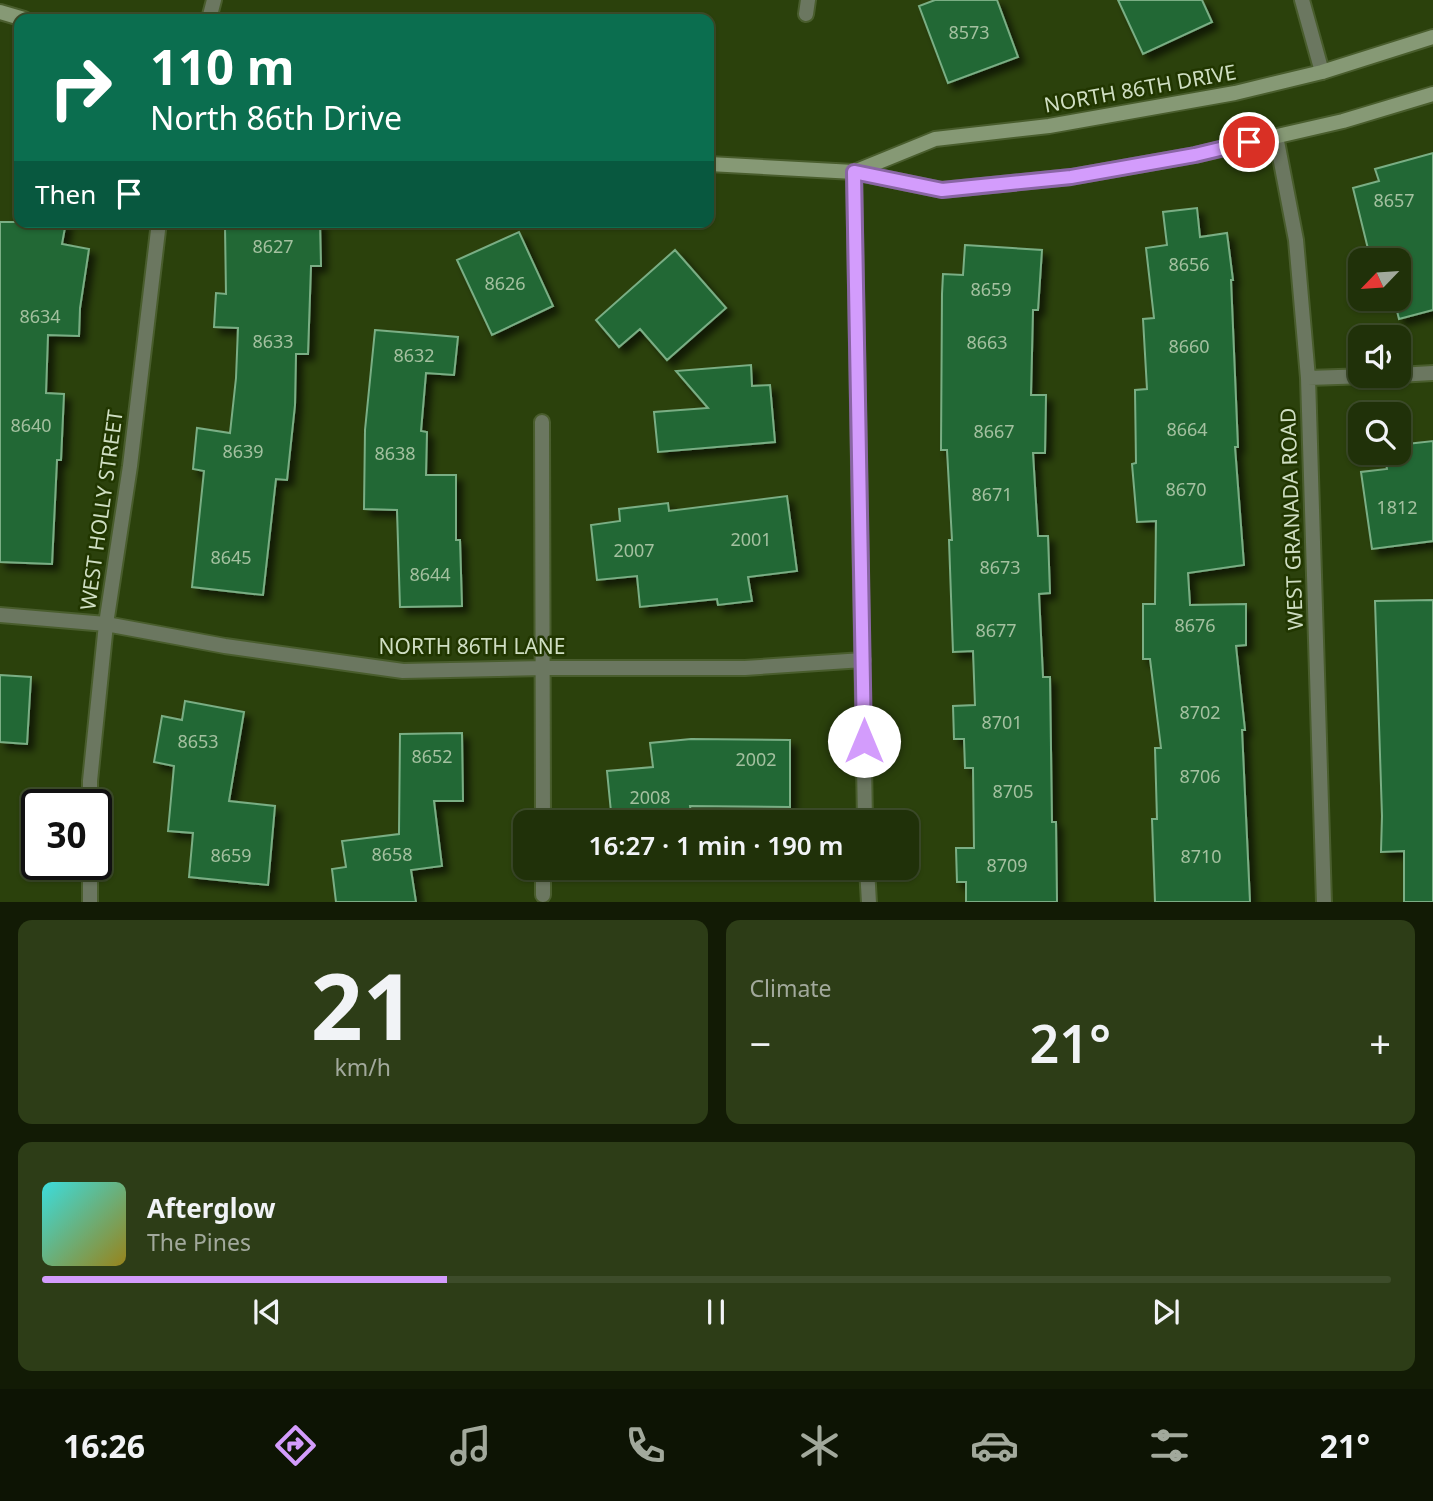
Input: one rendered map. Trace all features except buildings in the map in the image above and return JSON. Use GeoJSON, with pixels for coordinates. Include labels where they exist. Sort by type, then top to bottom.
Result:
{"type":"FeatureCollection","features":[{"type":"Feature","properties":{"kind":"street"},"geometry":{"type":"LineString","coordinates":[[1303,0],[1322,72]]}},
{"type":"Feature","properties":{"kind":"street","name":"NORTH 86TH DRIVE"},"geometry":{"type":"LineString","coordinates":[[854,172],[934,139],[1049,126],[1235,93],[1322,72],[1433,37]]}},
{"type":"Feature","properties":{"kind":"street","name":"NORTH 86TH DRIVE"},"geometry":{"type":"LineString","coordinates":[[714,164],[854,172],[942,190],[1071,177],[1195,155],[1343,121],[1433,94]]}},
{"type":"Feature","properties":{"kind":"street","name":"WEST GRANADA ROAD"},"geometry":{"type":"LineString","coordinates":[[1276,136],[1296,240],[1308,378],[1324,902]]}},
{"type":"Feature","properties":{"kind":"street"},"geometry":{"type":"LineString","coordinates":[[854,172],[865,810]]}},
{"type":"Feature","properties":{"kind":"street","name":"WEST HOLLY STREET"},"geometry":{"type":"LineString","coordinates":[[90,789],[106,624],[130,466],[158,228]]}},
{"type":"Feature","properties":{"kind":"street"},"geometry":{"type":"LineString","coordinates":[[1411,374],[1433,373]]}},
{"type":"Feature","properties":{"kind":"street"},"geometry":{"type":"LineString","coordinates":[[1308,378],[1348,377]]}},
{"type":"Feature","properties":{"kind":"street"},"geometry":{"type":"LineString","coordinates":[[542,422],[544,810]]}},
{"type":"Feature","properties":{"kind":"street","name":"NORTH 86TH LANE"},"geometry":{"type":"LineString","coordinates":[[0,615],[106,624],[225,646],[403,671],[745,668],[863,660]]}},
{"type":"Feature","properties":{"kind":"street"},"geometry":{"type":"LineString","coordinates":[[90,880],[90,902]]}},
{"type":"Feature","properties":{"kind":"street"},"geometry":{"type":"LineString","coordinates":[[543,880],[543,895]]}},
{"type":"Feature","properties":{"kind":"street"},"geometry":{"type":"LineString","coordinates":[[868,880],[869,902]]}},
{"type":"Feature","properties":{"kind":"route"},"geometry":{"type":"LineString","coordinates":[[864,741],[854,172],[942,190],[1071,177],[1195,155],[1249,142]]}}]}
